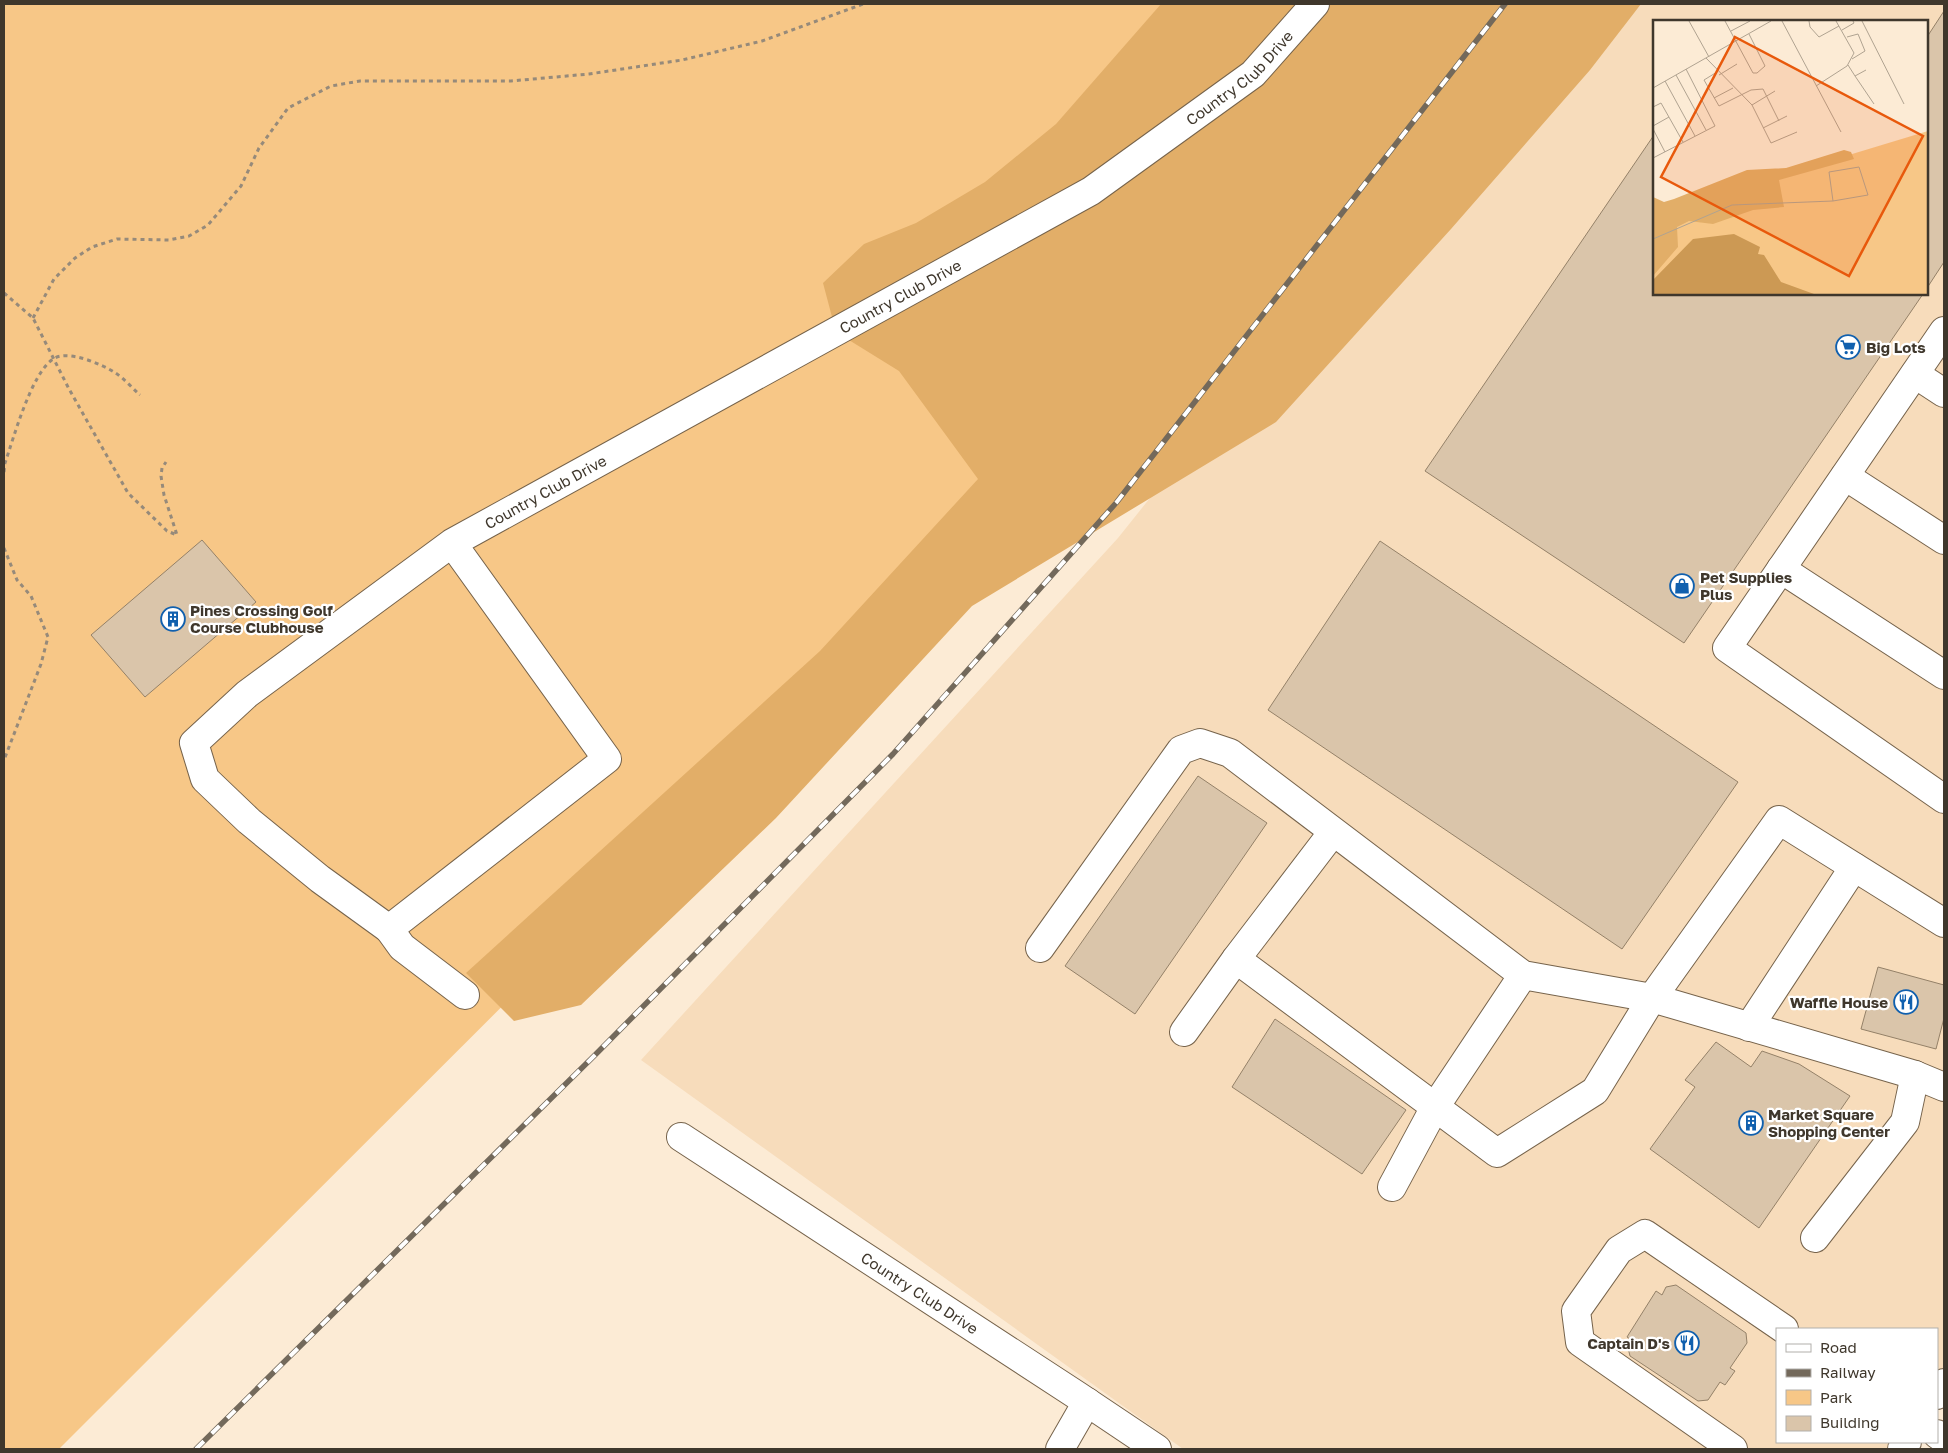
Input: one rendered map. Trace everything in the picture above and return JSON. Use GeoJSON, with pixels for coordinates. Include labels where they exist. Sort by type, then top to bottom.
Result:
{"type":"FeatureCollection","features":[{"type":"Feature","properties":{"kind":"street","name":"Country Club Drive"},"geometry":{"type":"LineString","coordinates":[[389,929],[320,879],[249,821],[205,779],[194,743],[247,694],[452,543],[1092,191],[1253,74],[1315,4]]}},
{"type":"Feature","properties":{"kind":"street"},"geometry":{"type":"LineString","coordinates":[[1944,331],[1727,648],[1944,799]]}},
{"type":"Feature","properties":{"kind":"street"},"geometry":{"type":"LineString","coordinates":[[1915,374],[1944,393]]}},
{"type":"Feature","properties":{"kind":"street"},"geometry":{"type":"LineString","coordinates":[[1845,476],[1944,540]]}},
{"type":"Feature","properties":{"kind":"street"},"geometry":{"type":"LineString","coordinates":[[452,543],[607,759],[389,929],[402,947],[465,995]]}},
{"type":"Feature","properties":{"kind":"street"},"geometry":{"type":"LineString","coordinates":[[1782,569],[1944,675]]}},
{"type":"Feature","properties":{"kind":"street"},"geometry":{"type":"LineString","coordinates":[[1040,948],[1181,750],[1200,743],[1230,753],[1523,975],[1652,998],[1915,1075],[1943,1085]]}},
{"type":"Feature","properties":{"kind":"street"},"geometry":{"type":"LineString","coordinates":[[1236,959],[1497,1153],[1595,1091],[1652,998],[1780,820],[1944,923]]}},
{"type":"Feature","properties":{"kind":"street"},"geometry":{"type":"LineString","coordinates":[[1184,1032],[1236,959],[1334,832]]}},
{"type":"Feature","properties":{"kind":"street"},"geometry":{"type":"LineString","coordinates":[[1749,1027],[1854,866]]}},
{"type":"Feature","properties":{"kind":"street"},"geometry":{"type":"LineString","coordinates":[[1392,1187],[1435,1107],[1523,975]]}},
{"type":"Feature","properties":{"kind":"street"},"geometry":{"type":"LineString","coordinates":[[1815,1238],[1906,1122],[1915,1075]]}},
{"type":"Feature","properties":{"kind":"street","name":"Country Club Drive"},"geometry":{"type":"LineString","coordinates":[[681,1137],[1156,1449]]}},
{"type":"Feature","properties":{"kind":"street"},"geometry":{"type":"LineString","coordinates":[[1733,1449],[1580,1342],[1576,1312],[1618,1250],[1645,1234],[1783,1328]]}},
{"type":"Feature","properties":{"kind":"street"},"geometry":{"type":"LineString","coordinates":[[1060,1449],[1087,1402]]}},
{"type":"Feature","properties":{"kind":"path"},"geometry":{"type":"LineString","coordinates":[[33,318],[54,279],[75,258],[92,247],[117,239],[169,240],[189,236],[208,225],[240,186],[259,148],[288,108],[331,86],[360,81],[511,81],[589,74],[682,60],[762,41],[863,4]]}},
{"type":"Feature","properties":{"kind":"path"},"geometry":{"type":"LineString","coordinates":[[4,292],[33,318],[68,390],[128,493],[168,531],[177,535],[164,495],[161,476],[166,462]]}},
{"type":"Feature","properties":{"kind":"path"},"geometry":{"type":"LineString","coordinates":[[4,472],[5,462],[34,382],[53,358],[67,356],[81,358],[115,372],[140,395]]}},
{"type":"Feature","properties":{"kind":"path"},"geometry":{"type":"LineString","coordinates":[[4,548],[17,580],[31,596],[48,637],[41,664],[4,760]]}},
{"type":"Feature","properties":{"kind":"shaded area"},"geometry":{"type":"Polygon","coordinates":[[[1161,4],[1641,4],[1590,70],[1451,229],[1276,422],[972,606],[776,818],[581,1005],[514,1021],[466,973],[820,651],[978,479],[899,371],[836,332],[823,283],[864,244],[916,223],[985,182],[1056,124],[1161,4]]]}},
{"type":"Feature","properties":{"kind":"shaded area"},"geometry":{"type":"Polygon","coordinates":[[[1545,4],[1944,4],[1944,1383],[1938,1393],[1938,1328],[1776,1328],[1776,1443],[1907,1443],[1903,1449],[1183,1449],[641,1060],[1118,538],[1545,4]]]}},
{"type":"Feature","properties":{"kind":"green space"},"geometry":{"type":"Polygon","coordinates":[[[4,4],[1405,4],[1059,450],[59,1449],[4,1449],[4,4]]]}},
{"type":"Feature","properties":{"kind":"building"},"geometry":{"type":"Polygon","coordinates":[[[1944,11],[1944,262],[1928,286],[1928,35],[1944,11]]]}},
{"type":"Feature","properties":{"kind":"building"},"geometry":{"type":"Polygon","coordinates":[[[1653,136],[1653,295],[1922,295],[1684,643],[1425,471],[1653,136]]]}},
{"type":"Feature","properties":{"kind":"building","name":"Pines Crossing Golf Course Clubhouse"},"geometry":{"type":"Polygon","coordinates":[[[202,540],[256,602],[145,697],[91,635],[202,540]]]}},
{"type":"Feature","properties":{"kind":"building"},"geometry":{"type":"Polygon","coordinates":[[[1380,541],[1738,782],[1622,949],[1268,710],[1380,541]]]}},
{"type":"Feature","properties":{"kind":"building"},"geometry":{"type":"Polygon","coordinates":[[[1198,776],[1267,823],[1135,1014],[1065,966],[1198,776]]]}},
{"type":"Feature","properties":{"kind":"building","name":"Waffle House"},"geometry":{"type":"Polygon","coordinates":[[[1878,967],[1944,985],[1944,1018],[1936,1049],[1861,1029],[1878,967]]]}},
{"type":"Feature","properties":{"kind":"building"},"geometry":{"type":"Polygon","coordinates":[[[1275,1019],[1406,1110],[1362,1174],[1232,1087],[1275,1019]]]}},
{"type":"Feature","properties":{"kind":"building","name":"Market Square Shopping Center"},"geometry":{"type":"Polygon","coordinates":[[[1716,1042],[1751,1067],[1762,1051],[1799,1064],[1850,1096],[1759,1228],[1650,1149],[1695,1087],[1685,1080],[1716,1042]]]}},
{"type":"Feature","properties":{"kind":"building","name":"Captain D's"},"geometry":{"type":"Polygon","coordinates":[[[1676,1285],[1746,1333],[1747,1343],[1730,1368],[1735,1371],[1725,1385],[1720,1382],[1708,1400],[1698,1401],[1630,1356],[1627,1344],[1630,1339],[1627,1337],[1656,1291],[1662,1295],[1666,1287],[1676,1285]]]}},
{"type":"Feature","properties":{"kind":"railway"},"geometry":{"type":"LineString","coordinates":[[196,1449],[595,1055],[893,754],[1116,503],[1505,4]]}},
{"type":"Feature","properties":{"kind":"place","name":"Big Lots"},"geometry":{"type":"Point","coordinates":[1848,347]}},
{"type":"Feature","properties":{"kind":"place","name":"Pet Supplies Plus"},"geometry":{"type":"Point","coordinates":[1682,586]}},
{"type":"Feature","properties":{"kind":"place","name":"Pines Crossing Golf Course Clubhouse"},"geometry":{"type":"Point","coordinates":[173,619]}},
{"type":"Feature","properties":{"kind":"place","name":"Waffle House"},"geometry":{"type":"Point","coordinates":[1906,1002]}},
{"type":"Feature","properties":{"kind":"place","name":"Market Square Shopping Center"},"geometry":{"type":"Point","coordinates":[1751,1123]}},
{"type":"Feature","properties":{"kind":"place","name":"Captain D's"},"geometry":{"type":"Point","coordinates":[1687,1343]}}]}
